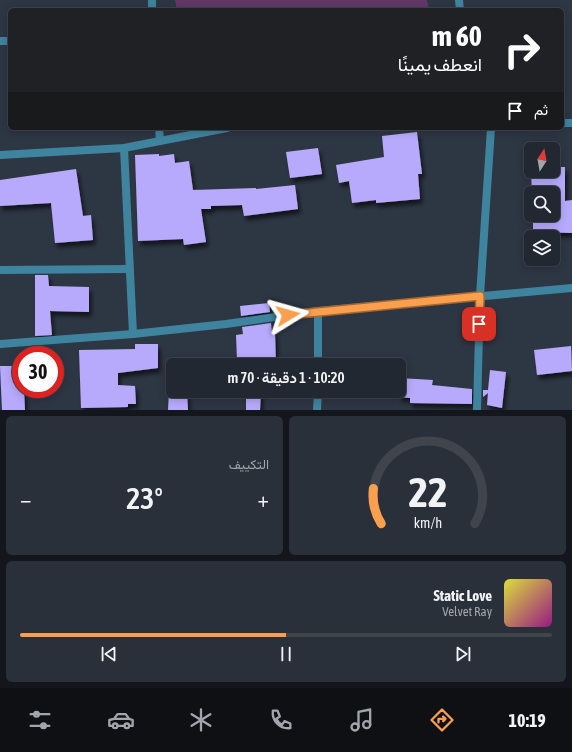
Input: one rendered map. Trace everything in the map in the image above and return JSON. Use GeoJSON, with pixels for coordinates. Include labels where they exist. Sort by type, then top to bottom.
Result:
{"type":"FeatureCollection","features":[{"type":"Feature","properties":{"kind":"street"},"geometry":{"type":"LineString","coordinates":[[159,130],[160,140]]}},
{"type":"Feature","properties":{"kind":"street"},"geometry":{"type":"LineString","coordinates":[[0,155],[124,148],[217,130]]}},
{"type":"Feature","properties":{"kind":"street"},"geometry":{"type":"LineString","coordinates":[[477,410],[480,296],[491,130]]}},
{"type":"Feature","properties":{"kind":"street"},"geometry":{"type":"LineString","coordinates":[[124,148],[133,334]]}},
{"type":"Feature","properties":{"kind":"street"},"geometry":{"type":"LineString","coordinates":[[0,270],[130,269]]}},
{"type":"Feature","properties":{"kind":"street"},"geometry":{"type":"LineString","coordinates":[[0,344],[133,334],[226,324],[318,311],[572,288]]}},
{"type":"Feature","properties":{"kind":"street"},"geometry":{"type":"LineString","coordinates":[[318,311],[318,358]]}},
{"type":"Feature","properties":{"kind":"street"},"geometry":{"type":"LineString","coordinates":[[317,410],[318,398]]}},
{"type":"Feature","properties":{"kind":"shaded area"},"geometry":{"type":"Polygon","coordinates":[[[175,0],[427,0],[429,8],[177,8],[175,0]]]}},
{"type":"Feature","properties":{"kind":"building"},"geometry":{"type":"Polygon","coordinates":[[[417,132],[422,174],[418,174],[420,199],[376,203],[376,200],[352,203],[349,181],[339,183],[336,165],[384,157],[382,136],[417,132]]]}},
{"type":"Feature","properties":{"kind":"building"},"geometry":{"type":"Polygon","coordinates":[[[318,148],[322,174],[290,178],[286,152],[318,148]]]}},
{"type":"Feature","properties":{"kind":"building"},"geometry":{"type":"Polygon","coordinates":[[[159,154],[159,156],[174,154],[175,163],[189,161],[193,190],[256,189],[295,185],[298,209],[244,216],[242,205],[211,206],[211,209],[201,209],[206,242],[184,245],[183,239],[138,241],[135,155],[159,154]]]}},
{"type":"Feature","properties":{"kind":"building"},"geometry":{"type":"Polygon","coordinates":[[[560,167],[565,167],[565,201],[572,200],[572,233],[560,233],[560,230],[533,230],[533,222],[560,222],[560,186],[532,186],[531,178],[560,178],[560,167]]]}},
{"type":"Feature","properties":{"kind":"building"},"geometry":{"type":"Polygon","coordinates":[[[76,169],[83,216],[91,215],[93,240],[55,243],[51,203],[0,206],[0,180],[76,169]]]}},
{"type":"Feature","properties":{"kind":"building"},"geometry":{"type":"Polygon","coordinates":[[[35,275],[48,275],[49,286],[89,287],[89,312],[50,311],[52,335],[35,336],[35,275]]]}},
{"type":"Feature","properties":{"kind":"building"},"geometry":{"type":"Polygon","coordinates":[[[269,303],[270,312],[241,316],[240,306],[269,303]]]}},
{"type":"Feature","properties":{"kind":"building"},"geometry":{"type":"Polygon","coordinates":[[[271,323],[272,332],[275,332],[276,358],[237,358],[236,335],[243,334],[242,327],[271,323]]]}},
{"type":"Feature","properties":{"kind":"building"},"geometry":{"type":"Polygon","coordinates":[[[135,344],[158,344],[158,368],[118,373],[118,385],[135,386],[136,404],[128,404],[128,407],[81,408],[79,350],[135,349],[135,344]]]}},
{"type":"Feature","properties":{"kind":"building"},"geometry":{"type":"Polygon","coordinates":[[[571,346],[572,371],[537,375],[534,350],[571,346]]]}},
{"type":"Feature","properties":{"kind":"building"},"geometry":{"type":"Polygon","coordinates":[[[0,366],[12,366],[12,398],[24,398],[25,410],[2,410],[0,366]]]}},
{"type":"Feature","properties":{"kind":"building"},"geometry":{"type":"Polygon","coordinates":[[[490,370],[506,372],[502,408],[487,405],[488,393],[483,397],[483,390],[488,390],[490,370]]]}},
{"type":"Feature","properties":{"kind":"building"},"geometry":{"type":"Polygon","coordinates":[[[406,378],[433,380],[432,385],[472,389],[472,404],[410,403],[410,398],[406,398],[406,378]]]}},
{"type":"Feature","properties":{"kind":"building"},"geometry":{"type":"Polygon","coordinates":[[[169,398],[187,398],[188,410],[168,410],[169,398]]]}},
{"type":"Feature","properties":{"kind":"building"},"geometry":{"type":"Polygon","coordinates":[[[246,398],[261,398],[260,410],[246,410],[246,398]]]}},
{"type":"Feature","properties":{"kind":"route"},"geometry":{"type":"LineString","coordinates":[[288,315],[480,296],[479,324]]}}]}
